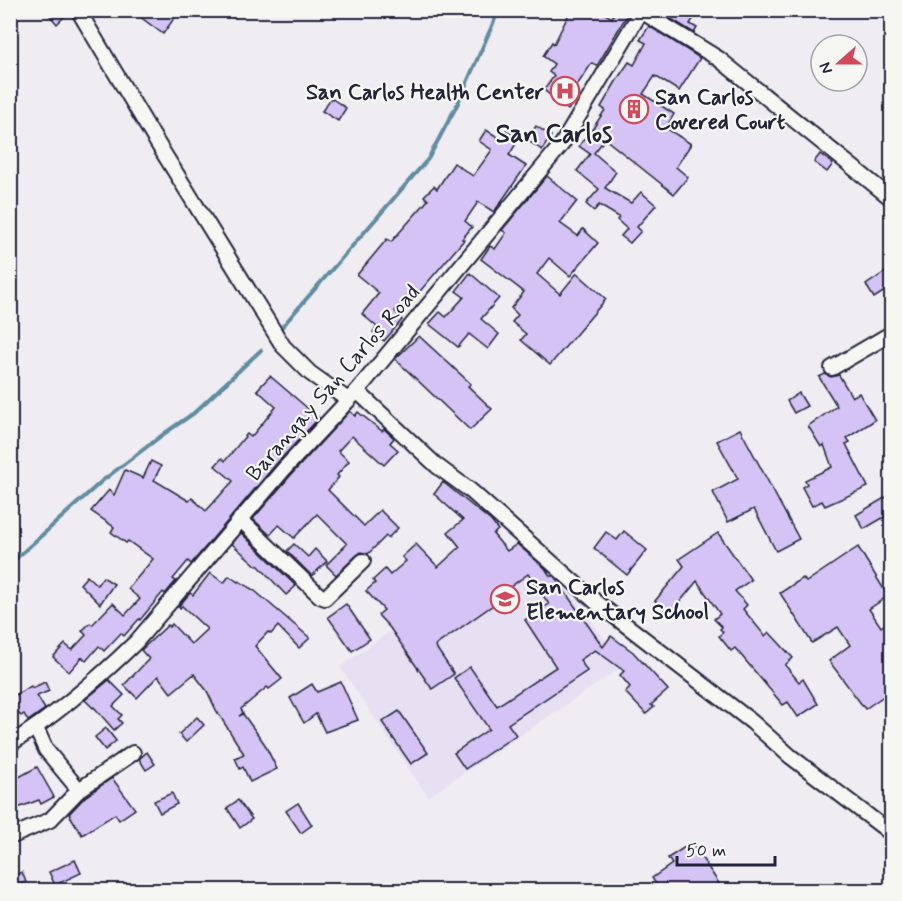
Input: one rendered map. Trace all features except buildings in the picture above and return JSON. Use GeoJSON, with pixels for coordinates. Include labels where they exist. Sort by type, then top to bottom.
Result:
{"type":"FeatureCollection","features":[{"type":"Feature","properties":{"kind":"street"},"geometry":{"type":"LineString","coordinates":[[78,10],[283,346],[310,373],[352,395],[400,429],[437,466],[471,491],[596,602],[752,722],[790,756],[891,834]]}},
{"type":"Feature","properties":{"kind":"street"},"geometry":{"type":"LineString","coordinates":[[641,11],[719,59],[891,199]]}},
{"type":"Feature","properties":{"kind":"street","name":"Barangay San Carlos Road"},"geometry":{"type":"LineString","coordinates":[[10,744],[36,728],[136,642],[284,468],[352,395],[562,144],[641,11]]}},
{"type":"Feature","properties":{"kind":"street"},"geometry":{"type":"LineString","coordinates":[[832,368],[891,333]]}},
{"type":"Feature","properties":{"kind":"street"},"geometry":{"type":"LineString","coordinates":[[240,519],[320,596],[325,598],[363,561]]}},
{"type":"Feature","properties":{"kind":"street"},"geometry":{"type":"LineString","coordinates":[[36,728],[46,750],[79,790]]}},
{"type":"Feature","properties":{"kind":"street"},"geometry":{"type":"LineString","coordinates":[[10,837],[50,819],[79,790],[133,753]]}},
{"type":"Feature","properties":{"kind":"shaded area","name":"San Carlos Elementary School"},"geometry":{"type":"Polygon","coordinates":[[[528,533],[624,666],[428,797],[340,667],[528,533]]]}},
{"type":"Feature","properties":{"kind":"waterway"},"geometry":{"type":"LineString","coordinates":[[281,328],[428,159],[457,105],[499,10]]}},
{"type":"Feature","properties":{"kind":"waterway"},"geometry":{"type":"LineString","coordinates":[[10,564],[102,481],[194,413],[261,350]]}},
{"type":"Feature","properties":{"kind":"place","name":"San Carlos Health Center"},"geometry":{"type":"Point","coordinates":[565,91]}},
{"type":"Feature","properties":{"kind":"place","name":"San Carlos Covered Court"},"geometry":{"type":"Point","coordinates":[634,109]}},
{"type":"Feature","properties":{"kind":"place","name":"San Carlos Elementary School"},"geometry":{"type":"Point","coordinates":[505,599]}},
{"type":"Feature","properties":{"kind":"district","name":"San Carlos"},"geometry":{"type":"Point","coordinates":[554,133]}}]}
